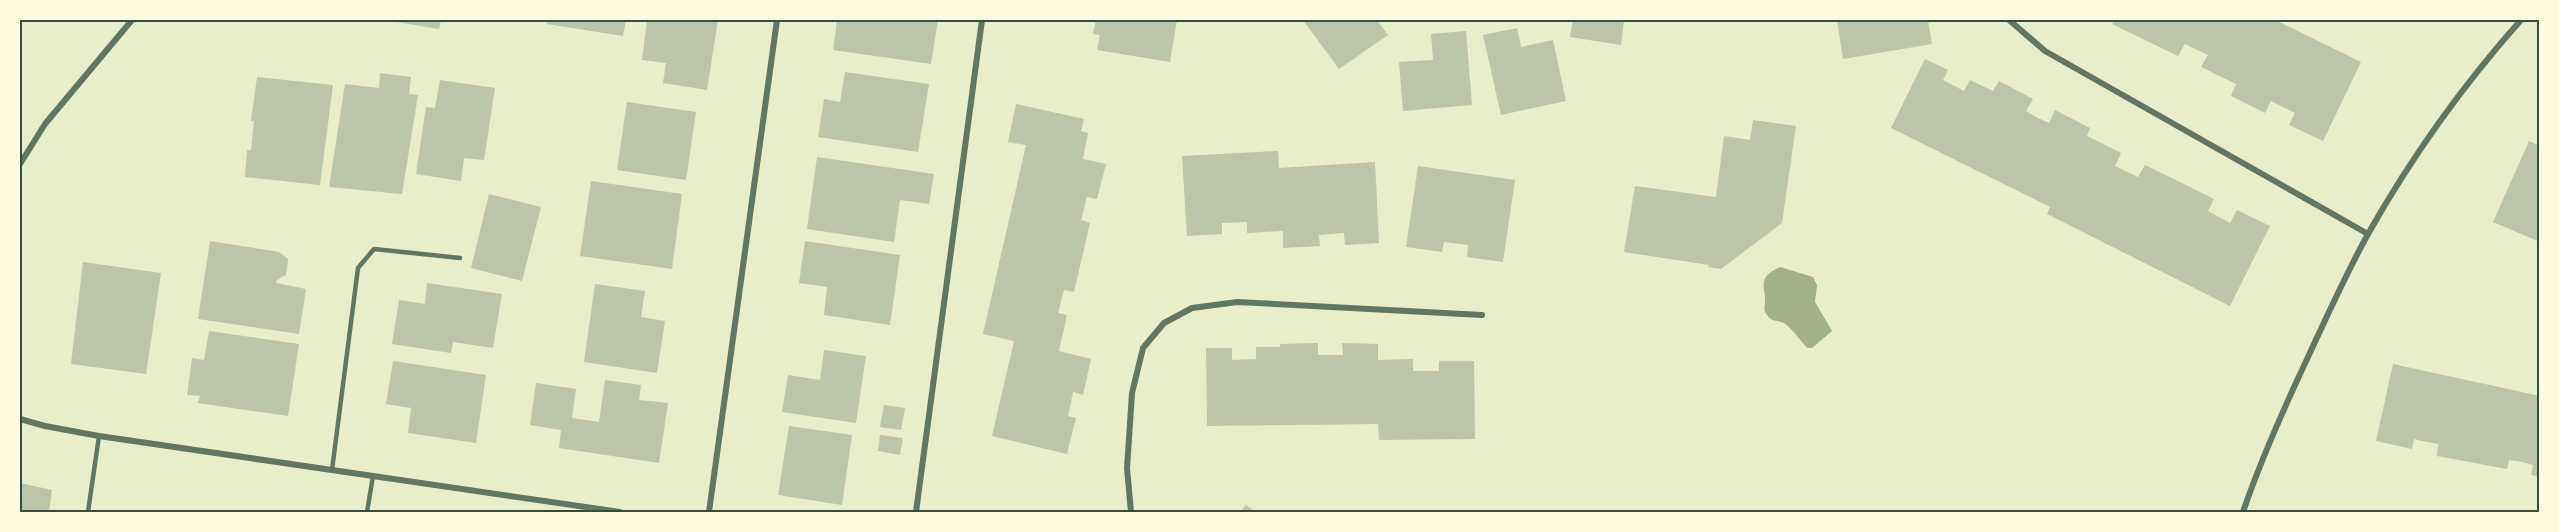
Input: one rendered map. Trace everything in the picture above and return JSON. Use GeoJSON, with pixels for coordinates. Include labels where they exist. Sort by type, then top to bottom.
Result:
{"type":"FeatureCollection","features":[{"type":"Feature","properties":{"kind":"street"},"geometry":{"type":"LineString","coordinates":[[20,164],[45,124],[132,20]]}},
{"type":"Feature","properties":{"kind":"street"},"geometry":{"type":"LineString","coordinates":[[709,513],[777,20]]}},
{"type":"Feature","properties":{"kind":"street"},"geometry":{"type":"LineString","coordinates":[[916,513],[982,20]]}},
{"type":"Feature","properties":{"kind":"street"},"geometry":{"type":"LineString","coordinates":[[2009,20],[2045,51],[2368,234]]}},
{"type":"Feature","properties":{"kind":"street"},"geometry":{"type":"LineString","coordinates":[[2243,513],[2259,463],[2324,321],[2368,234],[2437,126],[2490,55],[2522,20]]}},
{"type":"Feature","properties":{"kind":"street"},"geometry":{"type":"LineString","coordinates":[[1131,513],[1127,468],[1132,393],[1143,348],[1164,323],[1192,308],[1238,302],[1482,315]]}},
{"type":"Feature","properties":{"kind":"street"},"geometry":{"type":"LineString","coordinates":[[20,418],[45,426],[99,436],[620,513]]}},
{"type":"Feature","properties":{"kind":"lane"},"geometry":{"type":"LineString","coordinates":[[332,470],[358,268],[374,249],[460,258]]}},
{"type":"Feature","properties":{"kind":"lane"},"geometry":{"type":"LineString","coordinates":[[88,513],[99,436]]}},
{"type":"Feature","properties":{"kind":"lane"},"geometry":{"type":"LineString","coordinates":[[367,513],[373,476]]}},
{"type":"Feature","properties":{"kind":"shaded area"},"geometry":{"type":"Polygon","coordinates":[[[1780,267],[1813,277],[1817,285],[1815,302],[1832,331],[1812,348],[1807,348],[1787,325],[1771,319],[1764,309],[1765,279],[1780,267]]]}},
{"type":"Feature","properties":{"kind":"building"},"geometry":{"type":"Polygon","coordinates":[[[385,20],[441,20],[439,29],[385,20]]]}},
{"type":"Feature","properties":{"kind":"building"},"geometry":{"type":"Polygon","coordinates":[[[548,20],[626,20],[623,36],[547,24],[548,20]]]}},
{"type":"Feature","properties":{"kind":"building"},"geometry":{"type":"Polygon","coordinates":[[[647,20],[718,20],[707,90],[663,83],[666,63],[642,60],[647,20]]]}},
{"type":"Feature","properties":{"kind":"building"},"geometry":{"type":"Polygon","coordinates":[[[837,20],[938,20],[931,64],[833,50],[837,20]]]}},
{"type":"Feature","properties":{"kind":"building"},"geometry":{"type":"Polygon","coordinates":[[[1096,20],[1177,20],[1170,62],[1097,50],[1100,35],[1093,34],[1096,20]]]}},
{"type":"Feature","properties":{"kind":"building"},"geometry":{"type":"Polygon","coordinates":[[[1303,20],[1377,20],[1388,35],[1339,69],[1303,20]]]}},
{"type":"Feature","properties":{"kind":"building"},"geometry":{"type":"Polygon","coordinates":[[[1573,20],[1624,20],[1621,45],[1570,37],[1573,20]]]}},
{"type":"Feature","properties":{"kind":"building"},"geometry":{"type":"Polygon","coordinates":[[[1837,20],[1928,20],[1932,44],[1843,59],[1837,20]]]}},
{"type":"Feature","properties":{"kind":"building"},"geometry":{"type":"Polygon","coordinates":[[[2115,20],[2275,20],[2361,62],[2323,141],[2289,125],[2295,113],[2271,101],[2265,113],[2231,96],[2236,84],[2201,67],[2208,55],[2185,44],[2178,56],[2112,24],[2115,20]]]}},
{"type":"Feature","properties":{"kind":"building"},"geometry":{"type":"Polygon","coordinates":[[[1517,28],[1521,47],[1553,40],[1566,101],[1501,115],[1483,35],[1517,28]]]}},
{"type":"Feature","properties":{"kind":"building"},"geometry":{"type":"Polygon","coordinates":[[[1466,31],[1472,105],[1403,111],[1399,62],[1433,60],[1431,34],[1466,31]]]}},
{"type":"Feature","properties":{"kind":"building"},"geometry":{"type":"Polygon","coordinates":[[[1925,59],[1948,70],[1943,80],[1964,91],[1970,80],[1993,91],[1999,81],[2033,99],[2026,111],[2038,118],[2049,123],[2055,110],[2090,128],[2087,136],[2121,153],[2115,166],[2138,177],[2145,165],[2178,181],[2214,199],[2208,211],[2230,223],[2237,210],[2270,226],[2230,306],[2047,214],[2050,207],[1891,128],[1925,59]]]}},
{"type":"Feature","properties":{"kind":"building"},"geometry":{"type":"Polygon","coordinates":[[[845,72],[929,84],[918,152],[818,137],[824,99],[840,102],[845,72]]]}},
{"type":"Feature","properties":{"kind":"building"},"geometry":{"type":"Polygon","coordinates":[[[380,73],[411,77],[409,94],[418,95],[402,194],[329,187],[345,84],[379,88],[380,73]]]}},
{"type":"Feature","properties":{"kind":"building"},"geometry":{"type":"Polygon","coordinates":[[[257,77],[333,85],[320,185],[245,177],[247,150],[251,150],[254,121],[251,121],[257,77]]]}},
{"type":"Feature","properties":{"kind":"building"},"geometry":{"type":"Polygon","coordinates":[[[440,80],[495,88],[484,160],[464,158],[461,181],[416,174],[426,107],[435,108],[440,80]]]}},
{"type":"Feature","properties":{"kind":"building"},"geometry":{"type":"Polygon","coordinates":[[[627,102],[696,112],[686,180],[617,170],[627,102]]]}},
{"type":"Feature","properties":{"kind":"building"},"geometry":{"type":"Polygon","coordinates":[[[1016,104],[1084,119],[1081,131],[1088,133],[1083,159],[1106,164],[1097,199],[1087,197],[1081,220],[1090,223],[1074,292],[1064,290],[1058,313],[1067,315],[1059,351],[1091,359],[1083,395],[1073,392],[1068,416],[1076,418],[1067,454],[992,436],[1014,341],[983,334],[1026,145],[1008,142],[1016,104]]]}},
{"type":"Feature","properties":{"kind":"building"},"geometry":{"type":"Polygon","coordinates":[[[1753,120],[1796,126],[1782,223],[1721,269],[1708,267],[1709,265],[1624,252],[1635,186],[1716,197],[1724,136],[1750,140],[1753,120]]]}},
{"type":"Feature","properties":{"kind":"building"},"geometry":{"type":"Polygon","coordinates":[[[2529,141],[2540,146],[2540,242],[2493,222],[2529,141]]]}},
{"type":"Feature","properties":{"kind":"building"},"geometry":{"type":"Polygon","coordinates":[[[1278,151],[1279,168],[1375,162],[1379,243],[1345,245],[1344,233],[1319,235],[1320,246],[1283,248],[1283,231],[1247,233],[1247,222],[1222,223],[1222,234],[1187,236],[1182,156],[1278,151]]]}},
{"type":"Feature","properties":{"kind":"building"},"geometry":{"type":"Polygon","coordinates":[[[817,157],[934,174],[929,204],[900,200],[894,242],[807,229],[817,157]]]}},
{"type":"Feature","properties":{"kind":"building"},"geometry":{"type":"Polygon","coordinates":[[[1418,166],[1515,180],[1503,262],[1467,257],[1468,245],[1444,242],[1442,252],[1406,247],[1418,166]]]}},
{"type":"Feature","properties":{"kind":"building"},"geometry":{"type":"Polygon","coordinates":[[[591,181],[682,194],[672,269],[580,256],[591,181]]]}},
{"type":"Feature","properties":{"kind":"building"},"geometry":{"type":"Polygon","coordinates":[[[489,194],[541,207],[522,281],[471,268],[489,194]]]}},
{"type":"Feature","properties":{"kind":"building"},"geometry":{"type":"Polygon","coordinates":[[[210,241],[279,252],[288,259],[286,275],[276,283],[306,289],[299,334],[198,319],[210,241]]]}},
{"type":"Feature","properties":{"kind":"building"},"geometry":{"type":"Polygon","coordinates":[[[805,241],[900,255],[890,325],[824,315],[827,287],[799,283],[805,241]]]}},
{"type":"Feature","properties":{"kind":"building"},"geometry":{"type":"Polygon","coordinates":[[[83,262],[161,273],[146,374],[71,364],[83,262]]]}},
{"type":"Feature","properties":{"kind":"building"},"geometry":{"type":"Polygon","coordinates":[[[427,283],[502,294],[493,348],[453,342],[451,353],[392,344],[399,300],[425,304],[427,283]]]}},
{"type":"Feature","properties":{"kind":"building"},"geometry":{"type":"Polygon","coordinates":[[[595,284],[645,291],[641,317],[665,321],[657,373],[584,362],[595,284]]]}},
{"type":"Feature","properties":{"kind":"building"},"geometry":{"type":"Polygon","coordinates":[[[209,331],[299,344],[288,416],[198,403],[200,396],[187,395],[192,358],[204,360],[209,331]]]}},
{"type":"Feature","properties":{"kind":"building"},"geometry":{"type":"Polygon","coordinates":[[[1318,343],[1318,355],[1343,355],[1342,343],[1378,344],[1378,360],[1413,359],[1413,371],[1439,371],[1439,361],[1474,361],[1475,439],[1379,440],[1378,424],[1207,426],[1206,348],[1232,348],[1232,360],[1256,359],[1256,347],[1318,343]]]}},
{"type":"Feature","properties":{"kind":"building"},"geometry":{"type":"Polygon","coordinates":[[[824,350],[866,356],[856,423],[782,412],[788,375],[820,380],[824,350]]]}},
{"type":"Feature","properties":{"kind":"building"},"geometry":{"type":"Polygon","coordinates":[[[393,361],[486,375],[476,443],[408,433],[411,408],[386,404],[393,361]]]}},
{"type":"Feature","properties":{"kind":"building"},"geometry":{"type":"Polygon","coordinates":[[[2393,364],[2540,396],[2540,477],[2531,475],[2533,465],[2523,462],[2509,460],[2507,469],[2437,456],[2438,444],[2414,439],[2412,449],[2376,441],[2393,364]]]}},
{"type":"Feature","properties":{"kind":"building"},"geometry":{"type":"Polygon","coordinates":[[[605,380],[641,385],[639,400],[668,403],[659,463],[559,448],[561,430],[530,425],[536,383],[576,389],[572,418],[599,422],[605,380]]]}},
{"type":"Feature","properties":{"kind":"building"},"geometry":{"type":"Polygon","coordinates":[[[884,405],[905,408],[901,430],[880,427],[884,405]]]}},
{"type":"Feature","properties":{"kind":"building"},"geometry":{"type":"Polygon","coordinates":[[[789,426],[852,435],[842,505],[778,495],[789,426]]]}},
{"type":"Feature","properties":{"kind":"building"},"geometry":{"type":"Polygon","coordinates":[[[880,435],[903,438],[900,455],[878,451],[880,435]]]}},
{"type":"Feature","properties":{"kind":"building"},"geometry":{"type":"Polygon","coordinates":[[[20,483],[52,490],[49,512],[20,512],[20,483]]]}},
{"type":"Feature","properties":{"kind":"building"},"geometry":{"type":"Polygon","coordinates":[[[1246,505],[1256,512],[1240,512],[1246,505]]]}}]}
